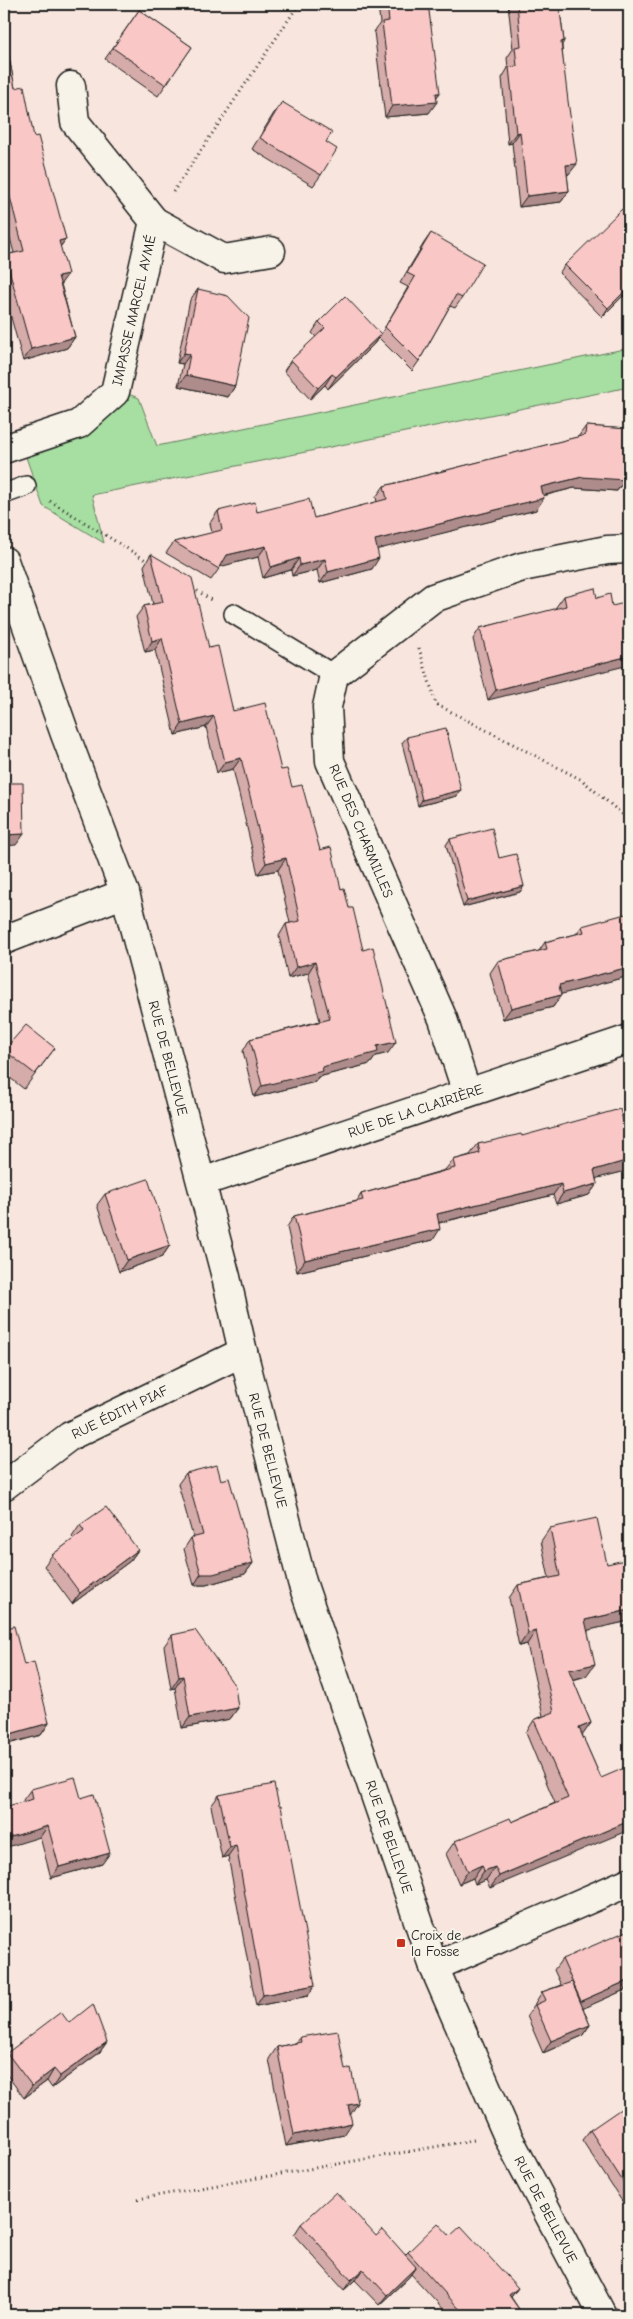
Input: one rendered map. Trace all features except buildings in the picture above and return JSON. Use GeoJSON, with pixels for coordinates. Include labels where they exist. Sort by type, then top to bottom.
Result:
{"type":"FeatureCollection","features":[{"type":"Feature","properties":{"kind":"street","name":"IMPASSE MARCEL AYMÉ"},"geometry":{"type":"LineString","coordinates":[[71,86],[75,122],[154,221],[224,259],[271,251]]}},
{"type":"Feature","properties":{"kind":"street","name":"IMPASSE MARCEL AYMÉ"},"geometry":{"type":"LineString","coordinates":[[4,449],[79,424],[115,392],[154,221]]}},
{"type":"Feature","properties":{"kind":"street"},"geometry":{"type":"LineString","coordinates":[[334,674],[433,598],[522,567],[607,550],[629,549]]}},
{"type":"Feature","properties":{"kind":"street","name":"RUE DE BELLEVUE"},"geometry":{"type":"LineString","coordinates":[[4,561],[65,734],[125,893],[202,1182],[302,1582],[434,1967],[507,2134],[602,2315]]}},
{"type":"Feature","properties":{"kind":"street","name":"RUE DES CHARMILLES"},"geometry":{"type":"LineString","coordinates":[[334,674],[327,707],[330,761],[443,1020],[467,1093]]}},
{"type":"Feature","properties":{"kind":"street"},"geometry":{"type":"LineString","coordinates":[[4,940],[125,893]]}},
{"type":"Feature","properties":{"kind":"street","name":"RUE DE LA CLAIRIÈRE"},"geometry":{"type":"LineString","coordinates":[[202,1182],[629,1039]]}},
{"type":"Feature","properties":{"kind":"street","name":"RUE ÉDITH PIAF"},"geometry":{"type":"LineString","coordinates":[[4,1486],[70,1436],[243,1352]]}},
{"type":"Feature","properties":{"kind":"street"},"geometry":{"type":"LineString","coordinates":[[434,1967],[629,1882]]}},
{"type":"Feature","properties":{"kind":"lane"},"geometry":{"type":"LineString","coordinates":[[4,494],[26,486]]}},
{"type":"Feature","properties":{"kind":"lane"},"geometry":{"type":"LineString","coordinates":[[234,614],[334,674]]}},
{"type":"Feature","properties":{"kind":"path"},"geometry":{"type":"LineString","coordinates":[[154,221],[299,4]]}},
{"type":"Feature","properties":{"kind":"path"},"geometry":{"type":"LineString","coordinates":[[26,486],[151,563]]}},
{"type":"Feature","properties":{"kind":"path"},"geometry":{"type":"LineString","coordinates":[[184,583],[234,614]]}},
{"type":"Feature","properties":{"kind":"path"},"geometry":{"type":"LineString","coordinates":[[409,617],[436,704],[582,780],[629,820]]}},
{"type":"Feature","properties":{"kind":"path"},"geometry":{"type":"LineString","coordinates":[[138,2199],[507,2134]]}},
{"type":"Feature","properties":{"kind":"green space"},"geometry":{"type":"Polygon","coordinates":[[[629,348],[629,387],[92,495],[104,543],[43,506],[26,457],[79,439],[105,420],[128,394],[139,398],[157,446],[629,348]]]}},
{"type":"Feature","properties":{"kind":"place","name":"Croix de la Fosse"},"geometry":{"type":"Point","coordinates":[401,1943]}}]}
